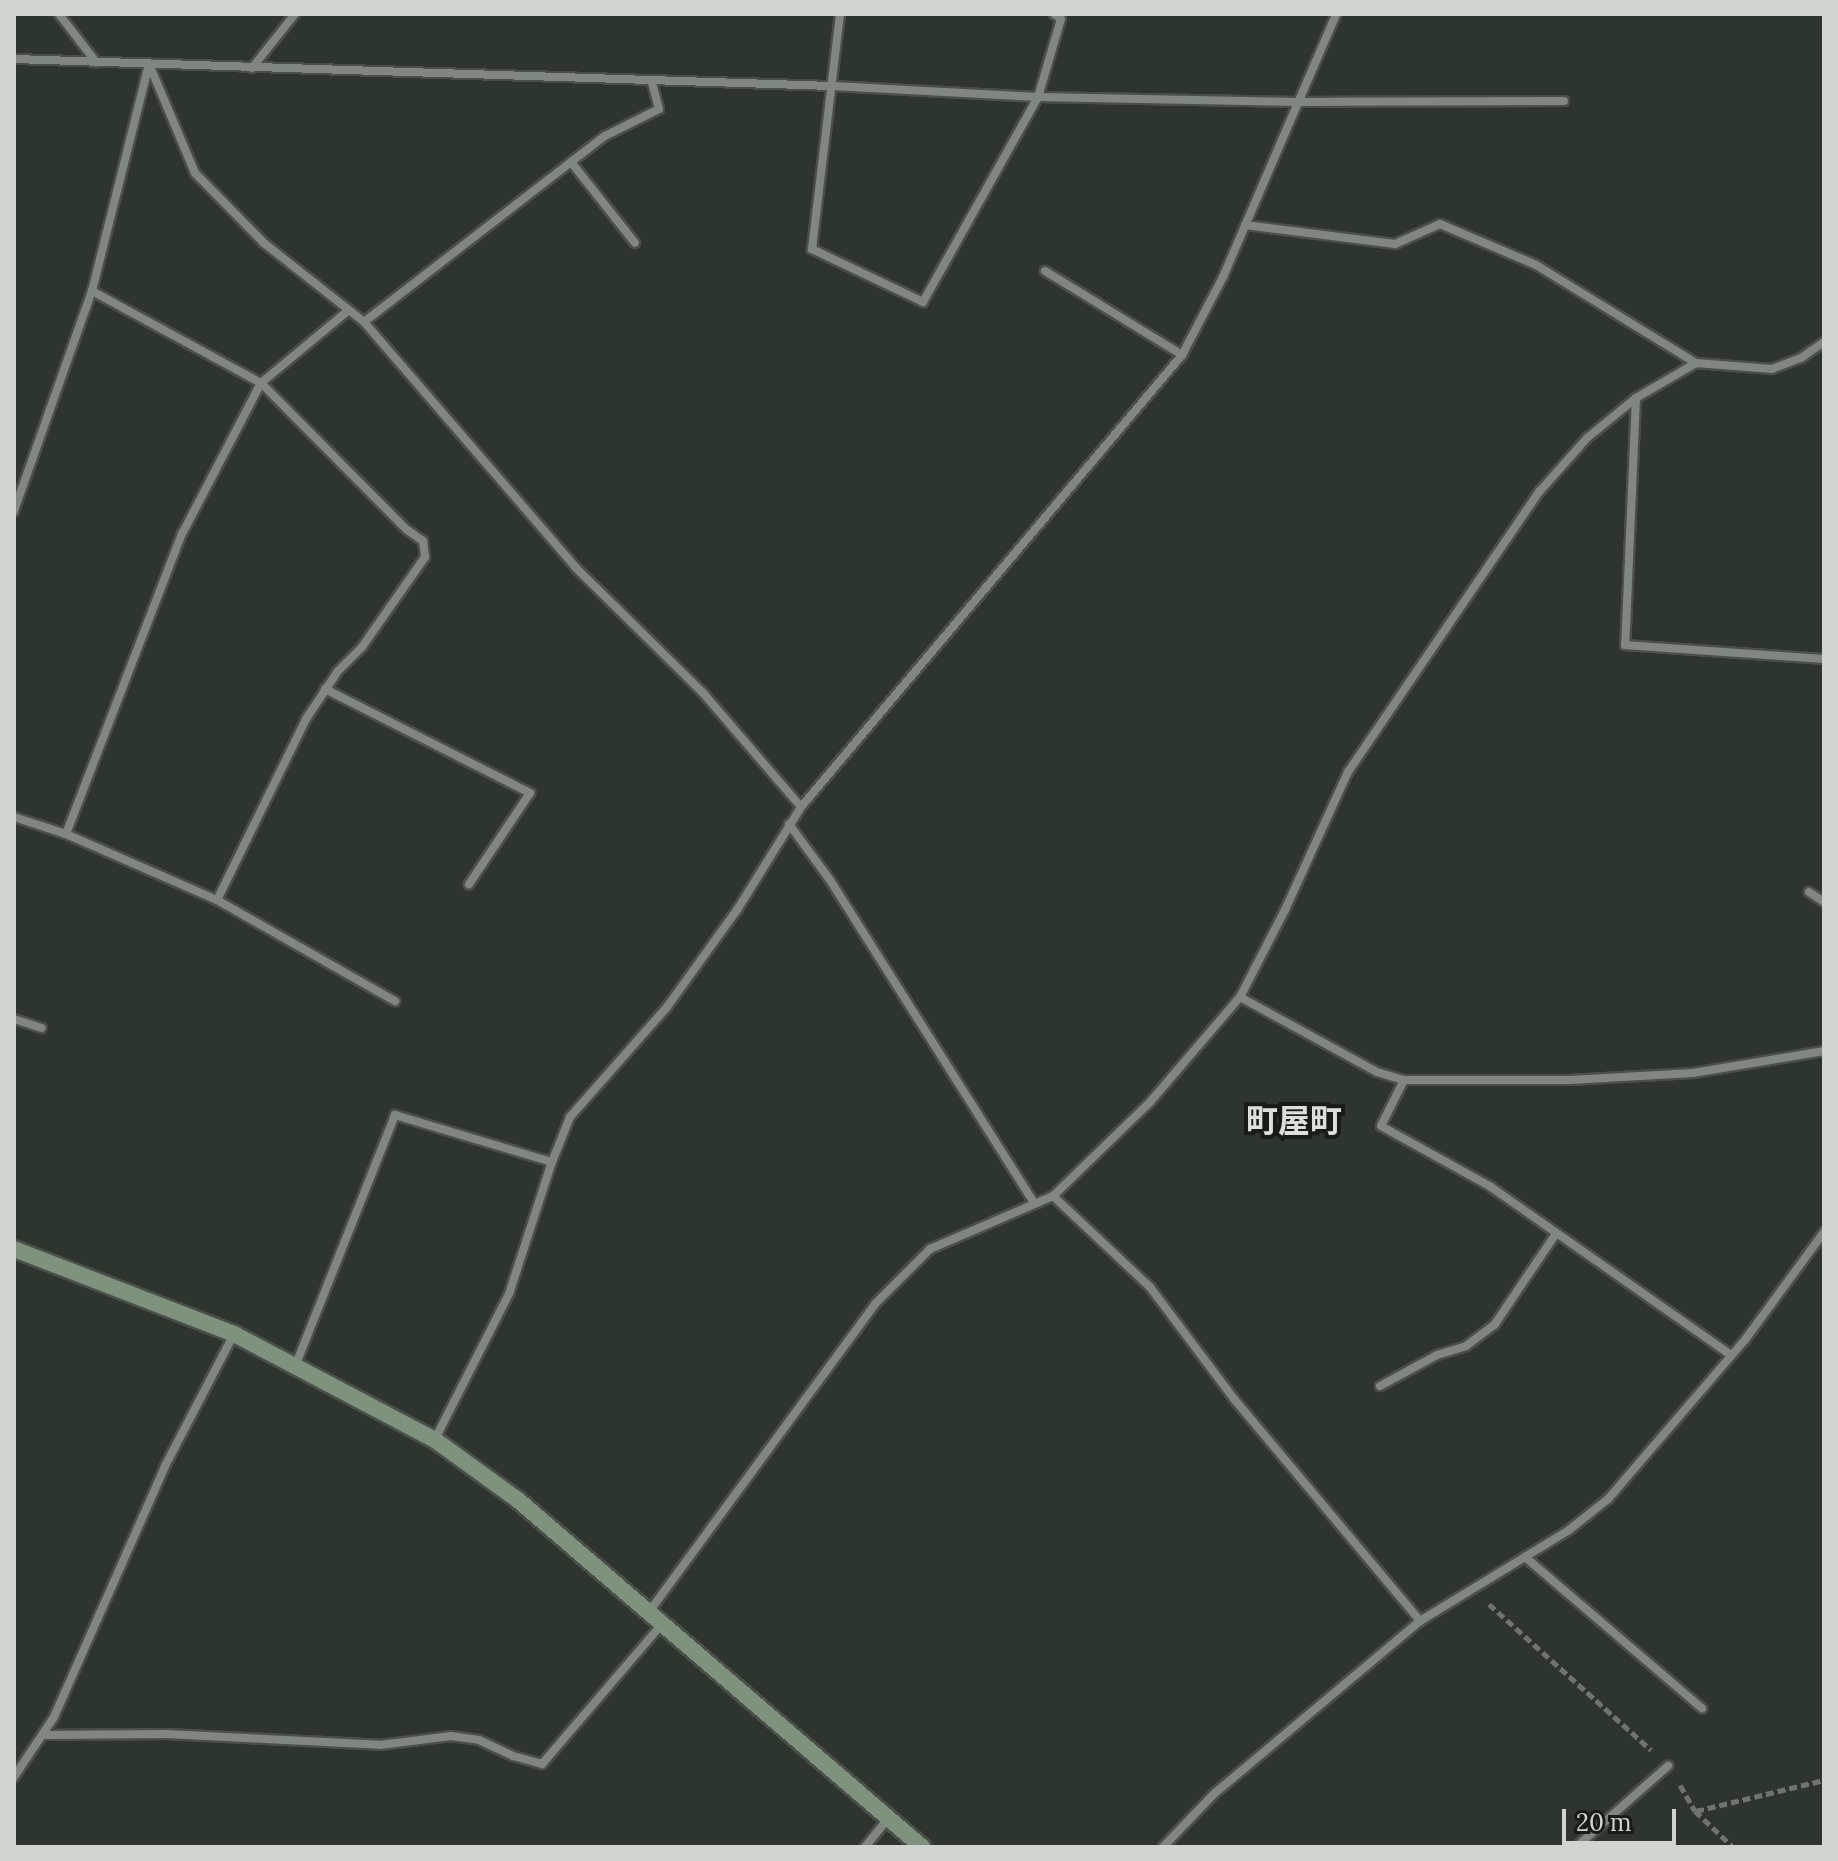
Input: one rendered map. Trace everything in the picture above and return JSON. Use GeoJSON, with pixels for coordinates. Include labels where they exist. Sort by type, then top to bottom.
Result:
{"type":"FeatureCollection","features":[{"type":"Feature","properties":{"kind":"street"},"geometry":{"type":"LineString","coordinates":[[59,14],[96,62]]}},
{"type":"Feature","properties":{"kind":"street"},"geometry":{"type":"LineString","coordinates":[[252,68],[295,14]]}},
{"type":"Feature","properties":{"kind":"street"},"geometry":{"type":"LineString","coordinates":[[840,14],[812,249],[923,302],[1038,97],[1061,19],[1054,14]]}},
{"type":"Feature","properties":{"kind":"street"},"geometry":{"type":"LineString","coordinates":[[435,1440],[509,1294],[570,1117],[667,1007],[737,910],[801,807],[1182,355],[1223,277],[1336,14]]}},
{"type":"Feature","properties":{"kind":"street"},"geometry":{"type":"LineString","coordinates":[[14,59],[833,86],[1038,97],[1298,102],[1564,101]]}},
{"type":"Feature","properties":{"kind":"street"},"geometry":{"type":"LineString","coordinates":[[14,511],[92,291],[149,64]]}},
{"type":"Feature","properties":{"kind":"street"},"geometry":{"type":"LineString","coordinates":[[149,64],[195,173],[264,243],[364,322],[576,568],[703,693],[801,807]]}},
{"type":"Feature","properties":{"kind":"street"},"geometry":{"type":"LineString","coordinates":[[364,322],[605,136],[659,109],[651,80]]}},
{"type":"Feature","properties":{"kind":"street"},"geometry":{"type":"LineString","coordinates":[[571,162],[635,243]]}},
{"type":"Feature","properties":{"kind":"street"},"geometry":{"type":"LineString","coordinates":[[1245,225],[1395,244],[1440,224],[1536,265],[1696,363],[1772,369],[1801,358],[1824,342]]}},
{"type":"Feature","properties":{"kind":"street"},"geometry":{"type":"LineString","coordinates":[[1045,271],[1182,355]]}},
{"type":"Feature","properties":{"kind":"street"},"geometry":{"type":"LineString","coordinates":[[92,291],[261,383],[407,530],[423,541],[425,557],[362,647],[325,689],[306,719],[217,900]]}},
{"type":"Feature","properties":{"kind":"street"},"geometry":{"type":"LineString","coordinates":[[66,834],[182,534],[261,383],[349,310]]}},
{"type":"Feature","properties":{"kind":"street"},"geometry":{"type":"LineString","coordinates":[[649,1612],[875,1304],[930,1249],[1053,1196],[1150,1102],[1240,997],[1285,910],[1348,772],[1540,491],[1587,438],[1636,398],[1696,363]]}},
{"type":"Feature","properties":{"kind":"street"},"geometry":{"type":"LineString","coordinates":[[1636,398],[1625,645],[1824,659]]}},
{"type":"Feature","properties":{"kind":"street"},"geometry":{"type":"LineString","coordinates":[[325,689],[530,793],[469,884]]}},
{"type":"Feature","properties":{"kind":"street"},"geometry":{"type":"LineString","coordinates":[[14,817],[66,834],[217,900],[395,1001]]}},
{"type":"Feature","properties":{"kind":"street"},"geometry":{"type":"LineString","coordinates":[[789,824],[830,880],[1035,1204]]}},
{"type":"Feature","properties":{"kind":"street"},"geometry":{"type":"LineString","coordinates":[[1809,892],[1824,902]]}},
{"type":"Feature","properties":{"kind":"street"},"geometry":{"type":"LineString","coordinates":[[1240,997],[1377,1072],[1404,1080],[1570,1080],[1693,1073],[1824,1051]]}},
{"type":"Feature","properties":{"kind":"street"},"geometry":{"type":"LineString","coordinates":[[14,1019],[42,1028]]}},
{"type":"Feature","properties":{"kind":"street"},"geometry":{"type":"LineString","coordinates":[[1404,1080],[1381,1126],[1491,1187],[1555,1235],[1731,1355]]}},
{"type":"Feature","properties":{"kind":"street"},"geometry":{"type":"LineString","coordinates":[[296,1364],[395,1115],[552,1162]]}},
{"type":"Feature","properties":{"kind":"street"},"geometry":{"type":"LineString","coordinates":[[1053,1196],[1150,1287],[1234,1399],[1420,1621]]}},
{"type":"Feature","properties":{"kind":"street"},"geometry":{"type":"LineString","coordinates":[[1163,1847],[1215,1793],[1420,1621],[1525,1557],[1608,1499],[1731,1355],[1824,1232]]}},
{"type":"Feature","properties":{"kind":"street"},"geometry":{"type":"LineString","coordinates":[[1380,1386],[1437,1355],[1466,1346],[1495,1324],[1555,1235]]}},
{"type":"Feature","properties":{"kind":"street"},"geometry":{"type":"LineString","coordinates":[[14,1249],[234,1334],[435,1440],[518,1500],[922,1847]]}},
{"type":"Feature","properties":{"kind":"street"},"geometry":{"type":"LineString","coordinates":[[14,1777],[44,1735],[165,1466],[234,1334]]}},
{"type":"Feature","properties":{"kind":"street"},"geometry":{"type":"LineString","coordinates":[[1525,1557],[1702,1708]]}},
{"type":"Feature","properties":{"kind":"street"},"geometry":{"type":"LineString","coordinates":[[44,1735],[166,1734],[380,1745],[451,1736],[479,1740],[513,1756],[542,1764],[662,1624]]}},
{"type":"Feature","properties":{"kind":"street"},"geometry":{"type":"LineString","coordinates":[[1576,1847],[1668,1766]]}},
{"type":"Feature","properties":{"kind":"street"},"geometry":{"type":"LineString","coordinates":[[865,1847],[889,1818]]}},
{"type":"Feature","properties":{"kind":"path"},"geometry":{"type":"LineString","coordinates":[[1473,1590],[1668,1766],[1695,1811],[1733,1847]]}},
{"type":"Feature","properties":{"kind":"path"},"geometry":{"type":"LineString","coordinates":[[1695,1811],[1824,1780]]}},
{"type":"Feature","properties":{"kind":"district","name":"町屋町"},"geometry":{"type":"Point","coordinates":[1294,1121]}}]}
